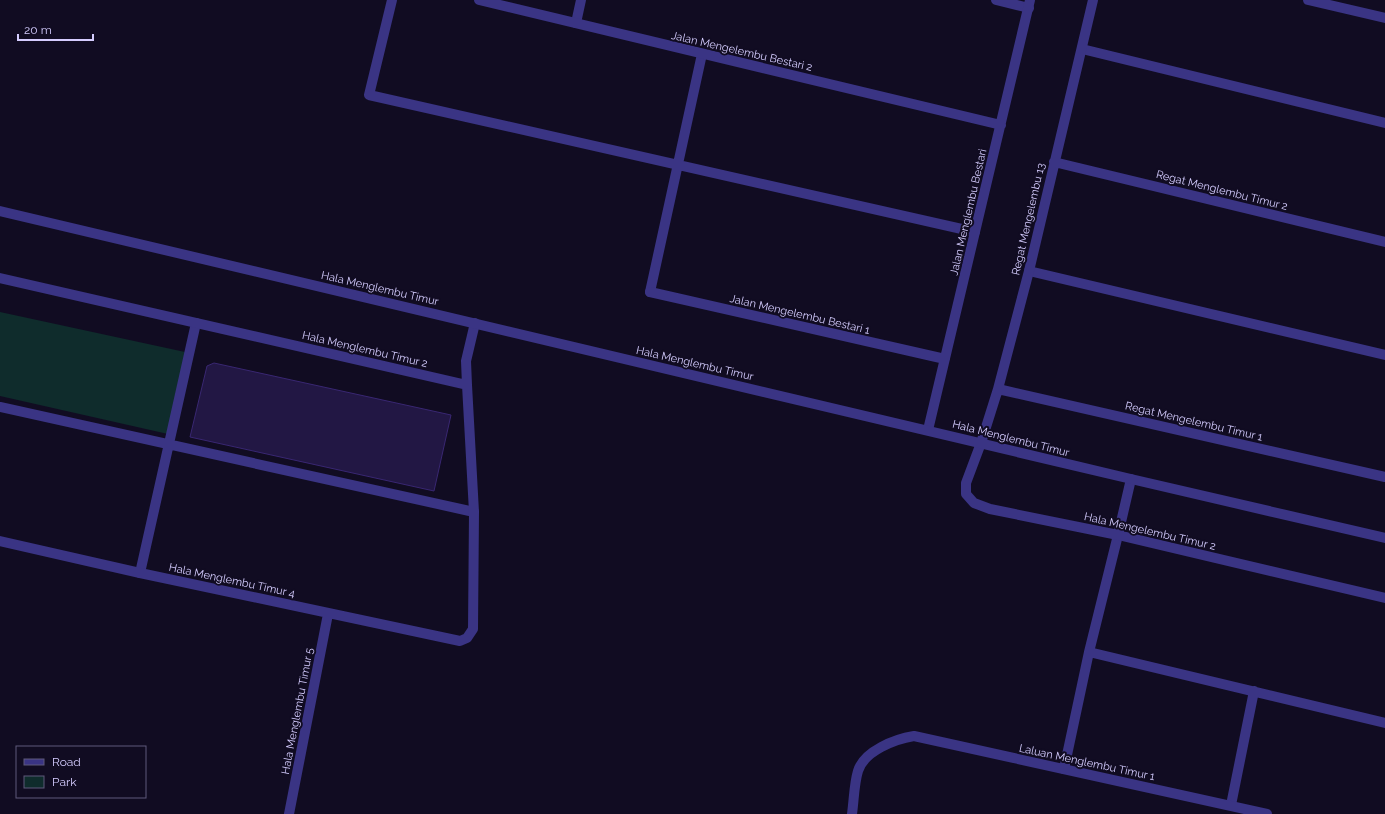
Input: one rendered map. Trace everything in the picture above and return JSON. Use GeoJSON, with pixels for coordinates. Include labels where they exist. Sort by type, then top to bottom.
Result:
{"type":"FeatureCollection","features":[{"type":"Feature","properties":{"kind":"street"},"geometry":{"type":"LineString","coordinates":[[392,0],[369,95],[975,232]]}},
{"type":"Feature","properties":{"kind":"street","name":"Jalan Mengelembu Bestari 2"},"geometry":{"type":"LineString","coordinates":[[478,0],[1001,124]]}},
{"type":"Feature","properties":{"kind":"street"},"geometry":{"type":"LineString","coordinates":[[576,23],[581,0]]}},
{"type":"Feature","properties":{"kind":"street"},"geometry":{"type":"LineString","coordinates":[[996,0],[1030,4]]}},
{"type":"Feature","properties":{"kind":"street","name":"Regat Mengelembu 13"},"geometry":{"type":"LineString","coordinates":[[981,443],[998,389],[1029,271],[1093,0]]}},
{"type":"Feature","properties":{"kind":"street"},"geometry":{"type":"LineString","coordinates":[[1308,0],[1385,18]]}},
{"type":"Feature","properties":{"kind":"street","name":"Jalan Menglembu Bestari"},"geometry":{"type":"LineString","coordinates":[[928,430],[1030,4]]}},
{"type":"Feature","properties":{"kind":"street"},"geometry":{"type":"LineString","coordinates":[[1082,49],[1385,122]]}},
{"type":"Feature","properties":{"kind":"street"},"geometry":{"type":"LineString","coordinates":[[678,165],[702,54]]}},
{"type":"Feature","properties":{"kind":"street","name":"Regat Menglembu Timur 2"},"geometry":{"type":"LineString","coordinates":[[1054,162],[1385,242]]}},
{"type":"Feature","properties":{"kind":"street","name":"Jalan Mengelembu Bestari 1"},"geometry":{"type":"LineString","coordinates":[[678,165],[650,292],[945,359]]}},
{"type":"Feature","properties":{"kind":"street","name":"Hala Menglembu Timur"},"geometry":{"type":"LineString","coordinates":[[0,211],[1385,538]]}},
{"type":"Feature","properties":{"kind":"street"},"geometry":{"type":"LineString","coordinates":[[1029,271],[1385,355]]}},
{"type":"Feature","properties":{"kind":"street","name":"Hala Menglembu Timur 2"},"geometry":{"type":"LineString","coordinates":[[0,278],[467,385]]}},
{"type":"Feature","properties":{"kind":"street"},"geometry":{"type":"LineString","coordinates":[[140,573],[196,323]]}},
{"type":"Feature","properties":{"kind":"street"},"geometry":{"type":"LineString","coordinates":[[0,406],[474,512],[466,361],[475,323]]}},
{"type":"Feature","properties":{"kind":"street","name":"Regat Mengelembu Timur 1"},"geometry":{"type":"LineString","coordinates":[[998,389],[1385,477]]}},
{"type":"Feature","properties":{"kind":"street","name":"Hala Mengelembu Timur 2"},"geometry":{"type":"LineString","coordinates":[[981,443],[966,483],[966,494],[974,503],[990,509],[1118,535],[1385,598]]}},
{"type":"Feature","properties":{"kind":"street"},"geometry":{"type":"LineString","coordinates":[[1064,769],[1089,652],[1131,479]]}},
{"type":"Feature","properties":{"kind":"street","name":"Hala Menglembu Timur 4"},"geometry":{"type":"LineString","coordinates":[[0,541],[328,614],[460,641],[467,638],[473,629],[474,512]]}},
{"type":"Feature","properties":{"kind":"street","name":"Hala Menglembu Timur 5"},"geometry":{"type":"LineString","coordinates":[[289,814],[328,614]]}},
{"type":"Feature","properties":{"kind":"street"},"geometry":{"type":"LineString","coordinates":[[1089,652],[1385,723]]}},
{"type":"Feature","properties":{"kind":"street"},"geometry":{"type":"LineString","coordinates":[[1231,805],[1254,691]]}},
{"type":"Feature","properties":{"kind":"street","name":"Laluan Menglembu Timur 1"},"geometry":{"type":"LineString","coordinates":[[852,814],[858,770],[867,757],[883,746],[902,738],[914,736],[1267,814]]}},
{"type":"Feature","properties":{"kind":"green space"},"geometry":{"type":"Polygon","coordinates":[[[0,312],[185,352],[168,434],[0,396],[0,312]]]}},
{"type":"Feature","properties":{"kind":"building"},"geometry":{"type":"Polygon","coordinates":[[[214,363],[451,415],[434,491],[190,437],[207,366],[214,363]]]}}]}
